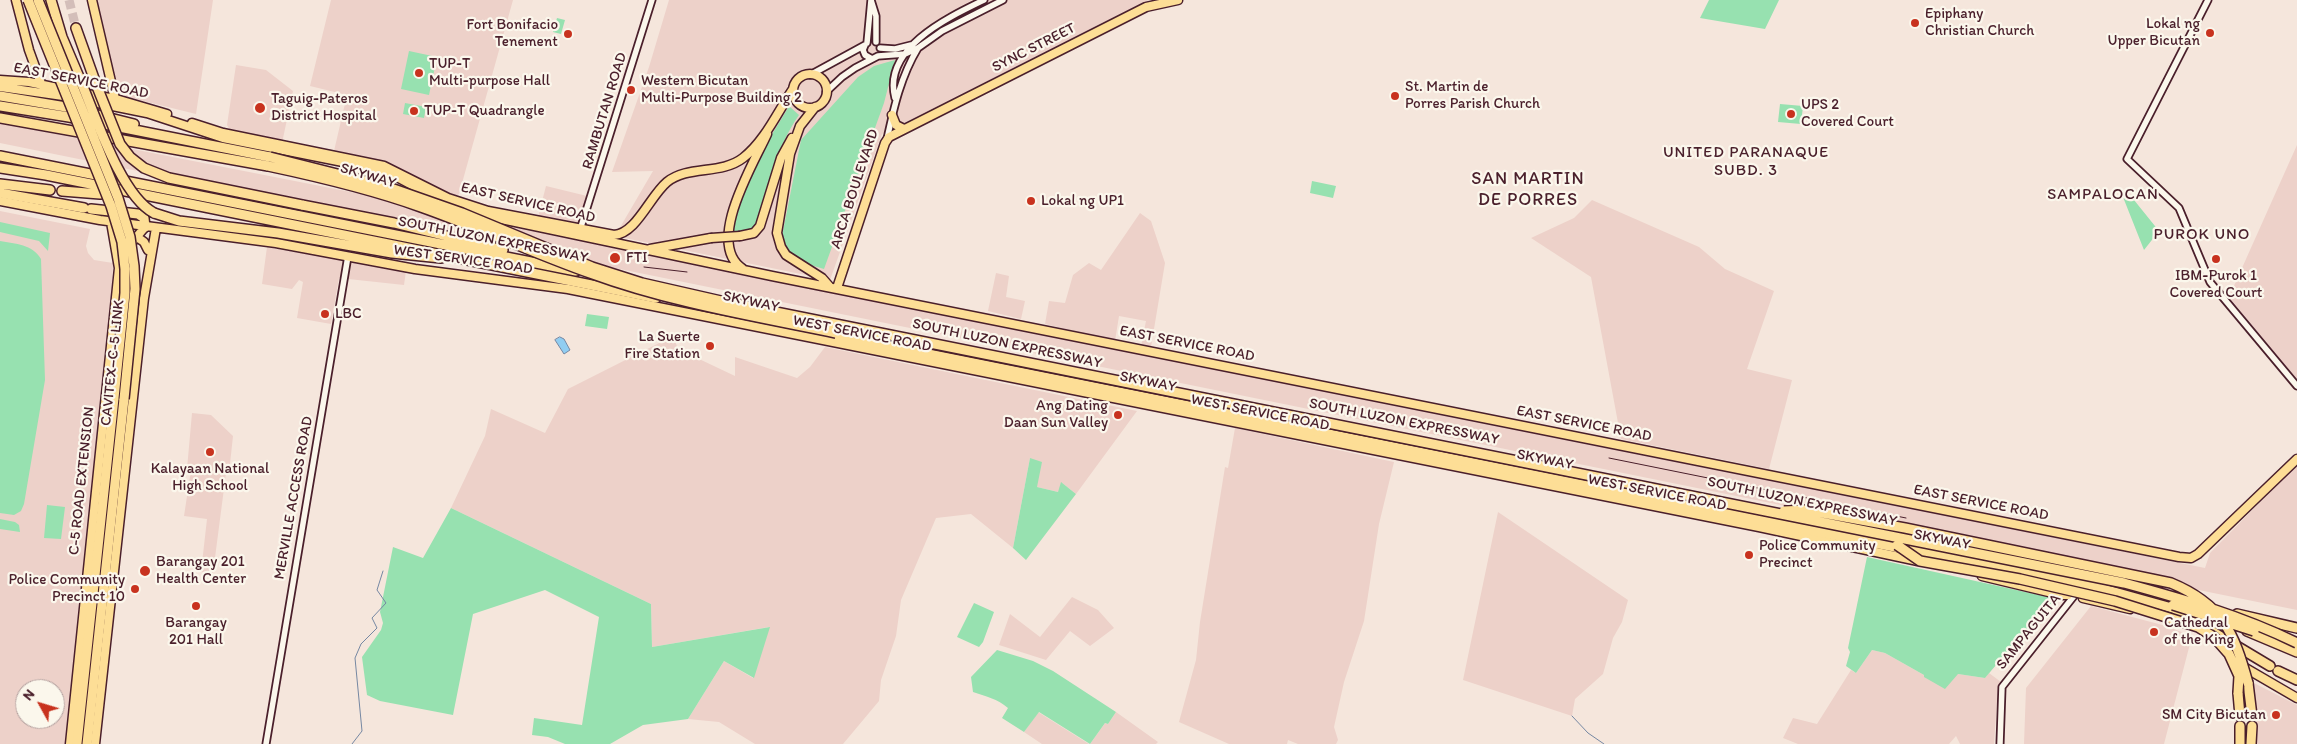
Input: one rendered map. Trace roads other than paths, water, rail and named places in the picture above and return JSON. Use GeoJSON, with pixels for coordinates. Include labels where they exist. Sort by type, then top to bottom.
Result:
{"type":"FeatureCollection","features":[{"type":"Feature","properties":{"kind":"highway","name":"CAVITEX–C-5 LINK"},"geometry":{"type":"LineString","coordinates":[[28,0],[108,197],[122,242],[125,270],[119,398],[87,744]]}},
{"type":"Feature","properties":{"kind":"highway","name":"CAVITEX–C-5 LINK"},"geometry":{"type":"LineString","coordinates":[[38,0],[118,198],[130,237],[134,266],[135,289],[73,744]]}},
{"type":"Feature","properties":{"kind":"highway"},"geometry":{"type":"LineString","coordinates":[[51,0],[62,37],[122,177],[138,202],[150,211],[167,218],[228,226],[428,259],[452,256]]}},
{"type":"Feature","properties":{"kind":"highway"},"geometry":{"type":"LineString","coordinates":[[76,28],[120,144],[133,160],[147,170],[176,180],[445,235],[598,275]]}},
{"type":"Feature","properties":{"kind":"highway","name":"SKYWAY"},"geometry":{"type":"LineString","coordinates":[[0,96],[66,107],[157,130],[173,138]]}},
{"type":"Feature","properties":{"kind":"highway","name":"SKYWAY"},"geometry":{"type":"LineString","coordinates":[[0,106],[69,117],[173,138],[269,162],[385,186],[462,213],[592,267],[642,283],[1143,388],[1772,512],[2132,586],[2178,597],[2232,616],[2297,643]]}},
{"type":"Feature","properties":{"kind":"highway","name":"SKYWAY"},"geometry":{"type":"LineString","coordinates":[[0,118],[269,162],[381,194],[640,290],[718,309],[2122,591],[2243,627],[2297,651]]}},
{"type":"Feature","properties":{"kind":"highway","name":"SOUTH LUZON EXPRESSWAY"},"geometry":{"type":"LineString","coordinates":[[0,156],[1144,386],[1480,450],[2103,577],[2178,595],[2237,614],[2297,639]]}},
{"type":"Feature","properties":{"kind":"highway","name":"SOUTH LUZON EXPRESSWAY"},"geometry":{"type":"LineString","coordinates":[[0,168],[452,256],[1132,396],[2100,588],[2248,631],[2297,651]]}},
{"type":"Feature","properties":{"kind":"highway"},"geometry":{"type":"LineString","coordinates":[[0,184],[50,190]]}},
{"type":"Feature","properties":{"kind":"highway","name":"SOUTH LUZON EXPRESSWAY"},"geometry":{"type":"LineString","coordinates":[[62,191],[100,194],[121,191]]}},
{"type":"Feature","properties":{"kind":"highway"},"geometry":{"type":"LineString","coordinates":[[0,193],[87,209],[138,214],[144,218],[150,228]]}},
{"type":"Feature","properties":{"kind":"highway"},"geometry":{"type":"LineString","coordinates":[[1772,512],[1806,510],[1905,528],[2152,578],[2180,587],[2213,607],[2228,625],[2240,654],[2248,683],[2252,716]]}},
{"type":"Feature","properties":{"kind":"highway"},"geometry":{"type":"LineString","coordinates":[[1897,545],[1920,561],[2020,579],[2116,601],[2198,627],[2222,645],[2236,666],[2239,676],[2240,716]]}},
{"type":"Feature","properties":{"kind":"highway"},"geometry":{"type":"LineString","coordinates":[[2173,608],[2270,666]]}},
{"type":"Feature","properties":{"kind":"highway"},"geometry":{"type":"LineString","coordinates":[[2237,614],[2297,628]]}},
{"type":"Feature","properties":{"kind":"highway"},"geometry":{"type":"LineString","coordinates":[[2278,671],[2297,680]]}},
{"type":"Feature","properties":{"kind":"highway"},"geometry":{"type":"LineString","coordinates":[[2240,726],[2240,744]]}},
{"type":"Feature","properties":{"kind":"highway"},"geometry":{"type":"LineString","coordinates":[[2251,744],[2252,726]]}},
{"type":"Feature","properties":{"kind":"main road"},"geometry":{"type":"LineString","coordinates":[[16,0],[29,50],[43,88]]}},
{"type":"Feature","properties":{"kind":"main road"},"geometry":{"type":"LineString","coordinates":[[92,0],[116,102]]}},
{"type":"Feature","properties":{"kind":"main road","name":"SYNC STREET"},"geometry":{"type":"LineString","coordinates":[[886,140],[904,129],[1146,7],[1178,0]]}},
{"type":"Feature","properties":{"kind":"main road"},"geometry":{"type":"LineString","coordinates":[[29,50],[31,75],[29,82]]}},
{"type":"Feature","properties":{"kind":"main road"},"geometry":{"type":"LineString","coordinates":[[810,75],[821,79],[825,85],[826,92],[823,101],[815,107],[808,108],[800,105],[794,97],[793,89],[798,79],[810,75]]}},
{"type":"Feature","properties":{"kind":"main road","name":"EAST SERVICE ROAD"},"geometry":{"type":"LineString","coordinates":[[0,80],[29,82],[43,88]]}},
{"type":"Feature","properties":{"kind":"main road","name":"EAST SERVICE ROAD"},"geometry":{"type":"LineString","coordinates":[[0,87],[43,88],[147,107],[223,135],[368,167],[397,178],[458,208],[646,249],[2179,557],[2190,558],[2198,554],[2297,459]]}},
{"type":"Feature","properties":{"kind":"main road","name":"EAST SERVICE ROAD"},"geometry":{"type":"LineString","coordinates":[[223,135],[369,162],[399,173],[460,203],[606,235],[622,234],[633,225],[667,182],[681,175],[726,166],[740,160],[752,149],[793,89]]}},
{"type":"Feature","properties":{"kind":"main road","name":"EAST SERVICE ROAD"},"geometry":{"type":"LineString","coordinates":[[815,107],[800,126],[788,160],[778,226],[778,240],[786,255],[833,287]]}},
{"type":"Feature","properties":{"kind":"main road"},"geometry":{"type":"LineString","coordinates":[[892,115],[896,125],[904,129]]}},
{"type":"Feature","properties":{"kind":"main road"},"geometry":{"type":"LineString","coordinates":[[744,270],[734,262],[730,251],[731,214],[738,194],[773,120]]}},
{"type":"Feature","properties":{"kind":"main road"},"geometry":{"type":"LineString","coordinates":[[646,249],[711,238],[740,236],[754,232],[760,226],[781,158],[800,126]]}},
{"type":"Feature","properties":{"kind":"main road","name":"ARCA BOULEVARD"},"geometry":{"type":"LineString","coordinates":[[833,287],[886,140]]}},
{"type":"Feature","properties":{"kind":"main road","name":"WEST SERVICE ROAD"},"geometry":{"type":"LineString","coordinates":[[0,201],[111,222],[276,243],[415,269],[568,289],[1759,526],[2140,612],[2202,632],[2214,639],[2237,663],[2297,698]]}},
{"type":"Feature","properties":{"kind":"main road","name":"C-5 ROAD EXTENSION"},"geometry":{"type":"LineString","coordinates":[[73,744],[119,268],[111,222]]}},
{"type":"Feature","properties":{"kind":"main road"},"geometry":{"type":"LineString","coordinates":[[119,268],[124,255],[137,237],[150,228]]}},
{"type":"Feature","properties":{"kind":"main road"},"geometry":{"type":"LineString","coordinates":[[147,276],[150,228]]}},
{"type":"Feature","properties":{"kind":"main road"},"geometry":{"type":"LineString","coordinates":[[95,744],[147,276],[150,228]]}},
{"type":"Feature","properties":{"kind":"main road"},"geometry":{"type":"LineString","coordinates":[[137,237],[144,242],[148,250]]}},
{"type":"Feature","properties":{"kind":"street","name":"RAMBUTAN ROAD"},"geometry":{"type":"LineString","coordinates":[[580,230],[652,0]]}},
{"type":"Feature","properties":{"kind":"street"},"geometry":{"type":"LineString","coordinates":[[871,0],[876,16],[876,42],[880,48],[875,58],[867,57],[863,53],[866,44],[871,0]]}},
{"type":"Feature","properties":{"kind":"street","name":"ARCA BOULEVARD"},"geometry":{"type":"LineString","coordinates":[[886,140],[895,98],[894,84],[905,54],[912,45],[943,22],[984,0]]}},
{"type":"Feature","properties":{"kind":"street","name":"ARCA BOULEVARD"},"geometry":{"type":"LineString","coordinates":[[826,92],[847,73],[875,58],[905,54],[918,48],[942,31],[1003,0]]}},
{"type":"Feature","properties":{"kind":"street"},"geometry":{"type":"LineString","coordinates":[[2208,0],[2127,159],[2179,208],[2210,282],[2297,386]]}},
{"type":"Feature","properties":{"kind":"street"},"geometry":{"type":"LineString","coordinates":[[810,75],[866,44],[876,42]]}},
{"type":"Feature","properties":{"kind":"street","name":"ARCA BOULEVARD"},"geometry":{"type":"LineString","coordinates":[[880,48],[895,49],[912,45]]}},
{"type":"Feature","properties":{"kind":"street","name":"ARCA BOULEVARD"},"geometry":{"type":"LineString","coordinates":[[895,98],[902,87],[907,68],[918,48]]}},
{"type":"Feature","properties":{"kind":"street","name":"MERVILLE ACCESS ROAD"},"geometry":{"type":"LineString","coordinates":[[266,744],[348,256]]}},
{"type":"Feature","properties":{"kind":"street","name":"SAMPAGUITA"},"geometry":{"type":"LineString","coordinates":[[2000,744],[2002,687],[2071,595]]}},
{"type":"Feature","properties":{"kind":"water"},"geometry":{"type":"Polygon","coordinates":[[[560,337],[564,339],[570,350],[564,354],[555,340],[560,337]]]}},
{"type":"Feature","properties":{"kind":"waterway"},"geometry":{"type":"LineString","coordinates":[[352,744],[362,731],[355,658],[361,644],[377,628],[372,618],[386,603],[377,590],[383,571]]}},
{"type":"Feature","properties":{"kind":"waterway"},"geometry":{"type":"LineString","coordinates":[[1572,716],[1588,733],[1604,744]]}},
{"type":"Feature","properties":{"kind":"tunnel"},"geometry":{"type":"LineString","coordinates":[[69,0],[76,28]]}},
{"type":"Feature","properties":{"kind":"railway"},"geometry":{"type":"LineString","coordinates":[[644,267],[687,272]]}},
{"type":"Feature","properties":{"kind":"railway"},"geometry":{"type":"LineString","coordinates":[[1609,458],[1906,518]]}},
{"type":"Feature","properties":{"kind":"place","name":"Epiphany Christian Church"},"geometry":{"type":"Point","coordinates":[1915,23]}},
{"type":"Feature","properties":{"kind":"place","name":"Lokal ng Upper Bicutan"},"geometry":{"type":"Point","coordinates":[2210,33]}},
{"type":"Feature","properties":{"kind":"place","name":"Fort Bonifacio Tenement"},"geometry":{"type":"Point","coordinates":[568,34]}},
{"type":"Feature","properties":{"kind":"place","name":"TUP-T Multi-purpose Hall"},"geometry":{"type":"Point","coordinates":[419,73]}},
{"type":"Feature","properties":{"kind":"place","name":"Western Bicutan Multi-Purpose Building 2"},"geometry":{"type":"Point","coordinates":[631,90]}},
{"type":"Feature","properties":{"kind":"place","name":"St. Martin de Porres Parish Church"},"geometry":{"type":"Point","coordinates":[1395,96]}},
{"type":"Feature","properties":{"kind":"place","name":"Taguig-Pateros District Hospital"},"geometry":{"type":"Point","coordinates":[260,108]}},
{"type":"Feature","properties":{"kind":"place","name":"TUP-T Quadrangle"},"geometry":{"type":"Point","coordinates":[414,111]}},
{"type":"Feature","properties":{"kind":"place","name":"UPS 2 Covered Court"},"geometry":{"type":"Point","coordinates":[1791,114]}},
{"type":"Feature","properties":{"kind":"place","name":"Lokal ng UP1"},"geometry":{"type":"Point","coordinates":[1031,201]}},
{"type":"Feature","properties":{"kind":"place","name":"FTI"},"geometry":{"type":"Point","coordinates":[615,258]}},
{"type":"Feature","properties":{"kind":"place","name":"IBM-Purok 1 Covered Court"},"geometry":{"type":"Point","coordinates":[2216,259]}},
{"type":"Feature","properties":{"kind":"place","name":"LBC"},"geometry":{"type":"Point","coordinates":[325,314]}},
{"type":"Feature","properties":{"kind":"place","name":"La Suerte Fire Station"},"geometry":{"type":"Point","coordinates":[710,346]}},
{"type":"Feature","properties":{"kind":"place","name":"Ang Dating Daan Sun Valley"},"geometry":{"type":"Point","coordinates":[1118,415]}},
{"type":"Feature","properties":{"kind":"place","name":"Kalayaan National High School"},"geometry":{"type":"Point","coordinates":[210,452]}},
{"type":"Feature","properties":{"kind":"place","name":"Police Community Precinct"},"geometry":{"type":"Point","coordinates":[1749,555]}},
{"type":"Feature","properties":{"kind":"place","name":"Barangay 201 Health Center"},"geometry":{"type":"Point","coordinates":[145,571]}},
{"type":"Feature","properties":{"kind":"place","name":"Police Community Precinct 10"},"geometry":{"type":"Point","coordinates":[135,589]}},
{"type":"Feature","properties":{"kind":"place","name":"Barangay 201 Hall"},"geometry":{"type":"Point","coordinates":[196,606]}},
{"type":"Feature","properties":{"kind":"place","name":"Cathedral of the King"},"geometry":{"type":"Point","coordinates":[2154,632]}},
{"type":"Feature","properties":{"kind":"place","name":"SM City Bicutan"},"geometry":{"type":"Point","coordinates":[2276,715]}},
{"type":"Feature","properties":{"kind":"district","name":"UNITED PARANAQUE SUBD. 3"},"geometry":{"type":"Point","coordinates":[1746,162]}},
{"type":"Feature","properties":{"kind":"district","name":"SAN MARTIN DE PORRES"},"geometry":{"type":"Point","coordinates":[1528,189]}},
{"type":"Feature","properties":{"kind":"district","name":"SAMPALOCAN"},"geometry":{"type":"Point","coordinates":[2103,195]}},
{"type":"Feature","properties":{"kind":"district","name":"PUROK UNO"},"geometry":{"type":"Point","coordinates":[2202,235]}}]}
